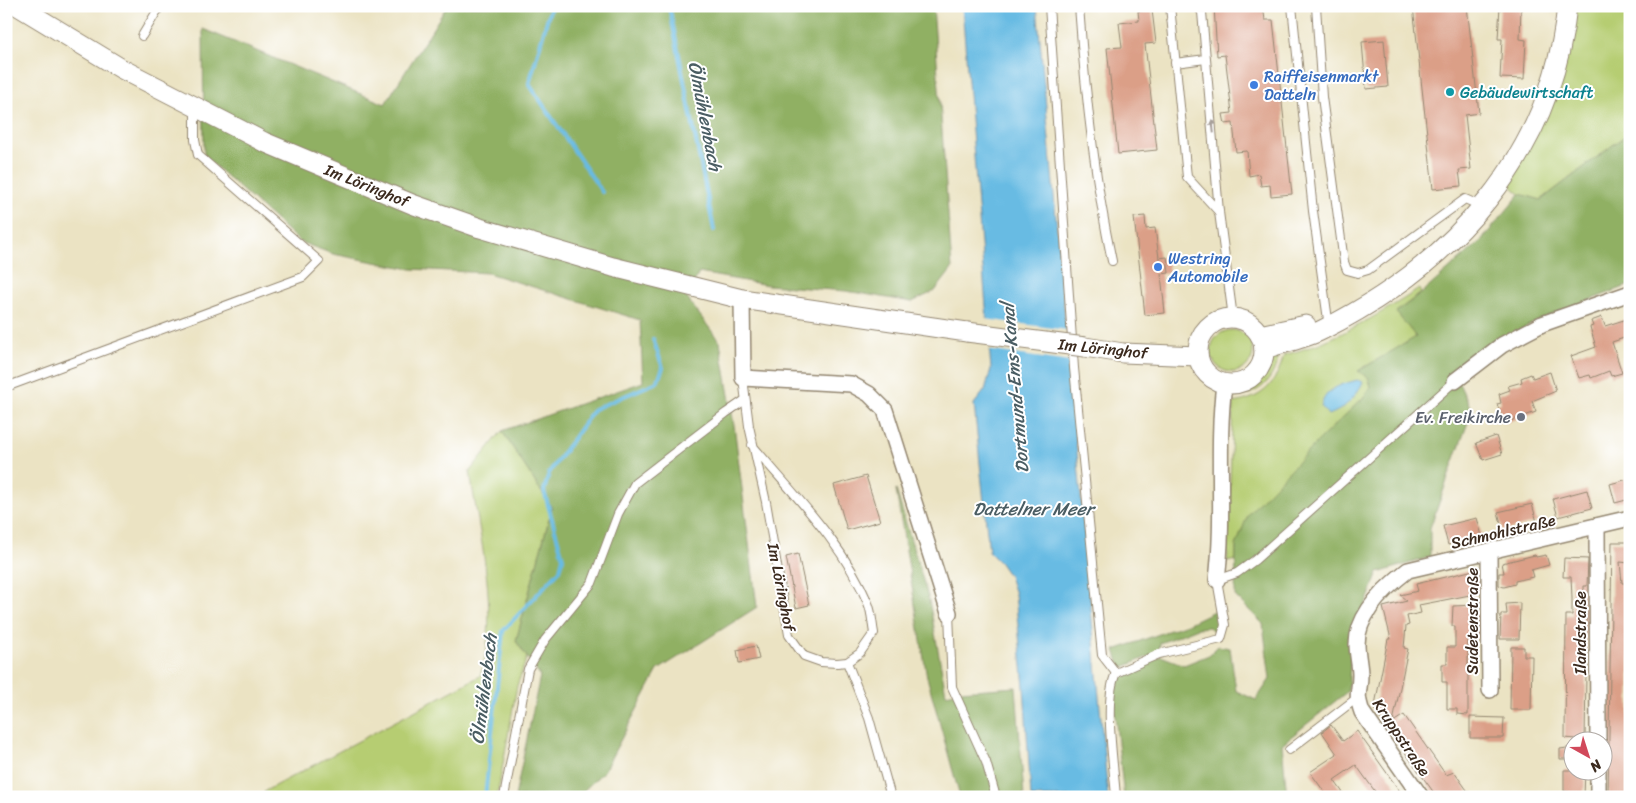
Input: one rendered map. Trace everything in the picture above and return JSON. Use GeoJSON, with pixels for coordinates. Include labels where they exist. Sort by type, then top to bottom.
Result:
{"type":"FeatureCollection","features":[{"type":"Feature","properties":{"kind":"street","name":"Im Löringhof"},"geometry":{"type":"LineString","coordinates":[[18,6],[122,69],[264,142],[337,173],[480,228],[613,267],[742,298],[1123,353],[1198,356]]}},
{"type":"Feature","properties":{"kind":"street"},"geometry":{"type":"LineString","coordinates":[[1262,342],[1321,331],[1406,280],[1434,258],[1483,207],[1524,146],[1542,108],[1557,68],[1567,6]]}},
{"type":"Feature","properties":{"kind":"street"},"geometry":{"type":"LineString","coordinates":[[1455,381],[1502,345],[1542,324],[1630,293]]}},
{"type":"Feature","properties":{"kind":"street","name":"Im Löringhof"},"geometry":{"type":"LineString","coordinates":[[742,298],[744,378]]}},
{"type":"Feature","properties":{"kind":"street"},"geometry":{"type":"LineString","coordinates":[[1262,342],[1355,311]]}},
{"type":"Feature","properties":{"kind":"street"},"geometry":{"type":"LineString","coordinates":[[1232,318],[1248,323],[1262,342],[1263,362],[1252,376],[1236,384],[1224,384],[1206,374],[1198,356],[1198,344],[1203,333],[1221,319],[1232,318]]}},
{"type":"Feature","properties":{"kind":"street"},"geometry":{"type":"LineString","coordinates":[[744,378],[850,384],[870,394],[885,410],[949,614]]}},
{"type":"Feature","properties":{"kind":"street"},"geometry":{"type":"LineString","coordinates":[[1217,580],[1220,556],[1219,477],[1224,384]]}},
{"type":"Feature","properties":{"kind":"street","name":"Schmohlstraße"},"geometry":{"type":"LineString","coordinates":[[1388,585],[1408,570],[1630,518]]}},
{"type":"Feature","properties":{"kind":"street","name":"Ilandstraße"},"geometry":{"type":"LineString","coordinates":[[1597,526],[1598,730]]}},
{"type":"Feature","properties":{"kind":"street","name":"Sudetenstraße"},"geometry":{"type":"LineString","coordinates":[[1489,552],[1490,690]]}},
{"type":"Feature","properties":{"kind":"street","name":"Kruppstraße"},"geometry":{"type":"LineString","coordinates":[[1388,585],[1362,623],[1357,643],[1360,676],[1357,698],[1362,712],[1421,797]]}},
{"type":"Feature","properties":{"kind":"street"},"geometry":{"type":"LineString","coordinates":[[1598,780],[1598,797]]}},
{"type":"Feature","properties":{"kind":"lane"},"geometry":{"type":"LineString","coordinates":[[142,36],[160,6]]}},
{"type":"Feature","properties":{"kind":"lane"},"geometry":{"type":"LineString","coordinates":[[1049,6],[1074,368],[1102,655],[1116,673]]}},
{"type":"Feature","properties":{"kind":"lane"},"geometry":{"type":"LineString","coordinates":[[1079,6],[1086,95],[1104,227],[1112,261]]}},
{"type":"Feature","properties":{"kind":"lane"},"geometry":{"type":"LineString","coordinates":[[1170,6],[1187,177],[1219,212]]}},
{"type":"Feature","properties":{"kind":"lane"},"geometry":{"type":"LineString","coordinates":[[1197,6],[1202,12],[1218,174],[1219,212],[1232,318]]}},
{"type":"Feature","properties":{"kind":"lane"},"geometry":{"type":"LineString","coordinates":[[1292,6],[1313,211],[1328,320]]}},
{"type":"Feature","properties":{"kind":"lane"},"geometry":{"type":"LineString","coordinates":[[1316,6],[1322,97],[1344,262],[1347,270],[1358,273],[1368,270],[1465,199],[1483,207]]}},
{"type":"Feature","properties":{"kind":"lane"},"geometry":{"type":"LineString","coordinates":[[1175,63],[1206,59]]}},
{"type":"Feature","properties":{"kind":"lane"},"geometry":{"type":"LineString","coordinates":[[6,387],[303,277],[320,261],[198,154],[195,140],[195,106]]}},
{"type":"Feature","properties":{"kind":"lane","name":"Im Löringhof"},"geometry":{"type":"LineString","coordinates":[[744,378],[745,400],[752,445],[766,502],[789,635],[804,656],[821,662],[847,662]]}},
{"type":"Feature","properties":{"kind":"lane"},"geometry":{"type":"LineString","coordinates":[[1116,673],[1159,654],[1221,639],[1225,625],[1217,580],[1237,573],[1255,560],[1455,381]]}},
{"type":"Feature","properties":{"kind":"lane"},"geometry":{"type":"LineString","coordinates":[[504,797],[528,669],[545,640],[592,583],[618,514],[635,483],[745,400]]}},
{"type":"Feature","properties":{"kind":"lane"},"geometry":{"type":"LineString","coordinates":[[752,445],[828,536],[857,579],[869,605],[874,633],[860,653],[847,662],[869,718],[891,797]]}},
{"type":"Feature","properties":{"kind":"lane"},"geometry":{"type":"LineString","coordinates":[[949,614],[952,687],[986,762],[996,797]]}},
{"type":"Feature","properties":{"kind":"lane"},"geometry":{"type":"LineString","coordinates":[[1116,673],[1111,694],[1111,727],[1116,797]]}},
{"type":"Feature","properties":{"kind":"lane"},"geometry":{"type":"LineString","coordinates":[[1289,750],[1357,698]]}},
{"type":"Feature","properties":{"kind":"green space"},"geometry":{"type":"Polygon","coordinates":[[[447,6],[933,6],[952,269],[935,291],[912,302],[846,291],[768,285],[699,273],[686,297],[720,342],[734,425],[757,607],[658,670],[604,771],[577,797],[515,797],[540,676],[516,641],[552,508],[502,431],[643,382],[640,320],[488,273],[411,269],[333,254],[300,242],[204,156],[203,29],[385,104],[447,6]]]}},
{"type":"Feature","properties":{"kind":"green space"},"geometry":{"type":"Polygon","coordinates":[[[1569,6],[1630,6],[1630,132],[1541,200],[1520,194],[1504,180],[1525,147],[1569,6]]]}},
{"type":"Feature","properties":{"kind":"green space"},"geometry":{"type":"Polygon","coordinates":[[[1630,132],[1630,285],[1547,316],[1477,352],[1455,375],[1472,411],[1430,528],[1430,557],[1378,573],[1352,639],[1348,691],[1282,744],[1287,797],[1124,797],[1113,697],[1115,681],[1121,674],[1161,656],[1184,665],[1209,655],[1218,646],[1230,648],[1236,691],[1256,700],[1270,679],[1263,624],[1235,596],[1236,546],[1248,514],[1318,441],[1363,398],[1371,387],[1369,378],[1358,371],[1416,337],[1396,312],[1422,293],[1481,241],[1520,194],[1541,200],[1630,132]]]}},
{"type":"Feature","properties":{"kind":"green space"},"geometry":{"type":"Polygon","coordinates":[[[1419,289],[1421,293],[1396,312],[1417,337],[1358,371],[1369,378],[1371,387],[1363,398],[1292,469],[1236,545],[1236,560],[1227,562],[1233,403],[1244,401],[1267,388],[1273,382],[1284,355],[1337,336],[1419,289]]]}},
{"type":"Feature","properties":{"kind":"green space"},"geometry":{"type":"Polygon","coordinates":[[[1228,330],[1236,330],[1247,336],[1253,351],[1247,366],[1236,372],[1228,372],[1217,366],[1211,355],[1211,347],[1217,336],[1228,330]]]}},
{"type":"Feature","properties":{"kind":"green space"},"geometry":{"type":"Polygon","coordinates":[[[1279,353],[1273,372],[1263,386],[1249,394],[1230,398],[1236,390],[1254,384],[1273,358],[1279,353]]]}},
{"type":"Feature","properties":{"kind":"green space"},"geometry":{"type":"Polygon","coordinates":[[[502,431],[552,508],[516,641],[527,657],[517,686],[497,797],[263,797],[265,791],[480,676],[486,652],[489,626],[488,600],[483,548],[470,471],[502,431]]]}},
{"type":"Feature","properties":{"kind":"green space"},"geometry":{"type":"Polygon","coordinates":[[[896,490],[929,600],[946,694],[959,691],[1016,687],[1024,797],[960,797],[927,677],[896,490]]]}},
{"type":"Feature","properties":{"kind":"green space"},"geometry":{"type":"Polygon","coordinates":[[[1218,609],[1220,630],[1215,632],[1209,627],[1198,628],[1160,643],[1159,652],[1121,668],[1115,650],[1187,624],[1218,609]]]}},
{"type":"Feature","properties":{"kind":"water","name":"Dattelner Meer"},"geometry":{"type":"Polygon","coordinates":[[[962,6],[1037,6],[1108,797],[1031,797],[1024,687],[1015,594],[1009,576],[989,552],[974,404],[985,390],[991,369],[962,6]]]}},
{"type":"Feature","properties":{"kind":"water"},"geometry":{"type":"Polygon","coordinates":[[[1357,380],[1363,382],[1353,398],[1344,407],[1328,415],[1321,406],[1326,395],[1334,388],[1357,380]]]}},
{"type":"Feature","properties":{"kind":"pier"},"geometry":{"type":"Polygon","coordinates":[[[985,319],[1067,330],[1070,362],[987,350],[985,319]]]}},
{"type":"Feature","properties":{"kind":"building","name":"Raiffeisenmarkt Datteln"},"geometry":{"type":"Polygon","coordinates":[[[1214,6],[1263,6],[1265,20],[1273,20],[1292,194],[1271,196],[1270,185],[1261,186],[1259,174],[1249,176],[1247,151],[1236,152],[1233,123],[1225,124],[1223,114],[1232,113],[1225,55],[1217,56],[1214,6]]]}},
{"type":"Feature","properties":{"kind":"building","name":"Gebäudewirtschaft"},"geometry":{"type":"Polygon","coordinates":[[[1413,6],[1467,6],[1479,113],[1465,115],[1471,169],[1459,170],[1461,186],[1433,189],[1413,6]]]}},
{"type":"Feature","properties":{"kind":"building"},"geometry":{"type":"Polygon","coordinates":[[[1500,6],[1521,6],[1520,39],[1526,40],[1524,79],[1500,78],[1502,39],[1498,39],[1500,6]]]}},
{"type":"Feature","properties":{"kind":"building"},"geometry":{"type":"Polygon","coordinates":[[[1152,10],[1156,43],[1145,44],[1157,150],[1118,154],[1107,48],[1122,47],[1119,23],[1139,21],[1138,11],[1152,10]]]}},
{"type":"Feature","properties":{"kind":"building"},"geometry":{"type":"Polygon","coordinates":[[[1384,40],[1388,87],[1366,89],[1362,42],[1384,40]]]}},
{"type":"Feature","properties":{"kind":"building"},"geometry":{"type":"Polygon","coordinates":[[[1145,216],[1146,229],[1155,228],[1159,258],[1167,257],[1169,273],[1161,274],[1165,313],[1145,315],[1134,217],[1145,216]]]}},
{"type":"Feature","properties":{"kind":"building"},"geometry":{"type":"Polygon","coordinates":[[[1602,317],[1605,326],[1630,318],[1630,336],[1612,342],[1622,373],[1611,376],[1609,371],[1591,378],[1590,375],[1579,378],[1571,356],[1596,347],[1590,327],[1593,326],[1591,321],[1602,317]]]}},
{"type":"Feature","properties":{"kind":"building"},"geometry":{"type":"Polygon","coordinates":[[[1550,372],[1556,391],[1532,401],[1536,412],[1504,423],[1497,404],[1501,403],[1499,394],[1510,390],[1508,386],[1522,382],[1521,378],[1531,374],[1533,378],[1550,372]]]}},
{"type":"Feature","properties":{"kind":"building"},"geometry":{"type":"Polygon","coordinates":[[[1496,436],[1502,454],[1483,460],[1476,443],[1496,436]]]}},
{"type":"Feature","properties":{"kind":"building"},"geometry":{"type":"Polygon","coordinates":[[[866,476],[880,521],[847,530],[834,485],[866,476]]]}},
{"type":"Feature","properties":{"kind":"building"},"geometry":{"type":"Polygon","coordinates":[[[1628,479],[1630,499],[1615,503],[1610,484],[1628,479]]]}},
{"type":"Feature","properties":{"kind":"building"},"geometry":{"type":"Polygon","coordinates":[[[1587,490],[1592,508],[1558,517],[1553,499],[1587,490]]]}},
{"type":"Feature","properties":{"kind":"building"},"geometry":{"type":"Polygon","coordinates":[[[1532,504],[1537,522],[1503,531],[1498,512],[1532,504]]]}},
{"type":"Feature","properties":{"kind":"building"},"geometry":{"type":"Polygon","coordinates":[[[1477,518],[1482,536],[1448,545],[1443,526],[1477,518]]]}},
{"type":"Feature","properties":{"kind":"building"},"geometry":{"type":"Polygon","coordinates":[[[1612,542],[1630,542],[1630,563],[1620,562],[1622,583],[1626,583],[1626,592],[1630,592],[1629,797],[1608,797],[1608,780],[1614,780],[1614,730],[1609,730],[1612,542]]]}},
{"type":"Feature","properties":{"kind":"building"},"geometry":{"type":"Polygon","coordinates":[[[798,554],[809,605],[796,608],[786,557],[798,554]]]}},
{"type":"Feature","properties":{"kind":"building"},"geometry":{"type":"Polygon","coordinates":[[[1535,555],[1536,557],[1546,555],[1549,565],[1531,570],[1533,577],[1515,581],[1515,584],[1504,587],[1499,585],[1499,573],[1504,573],[1502,563],[1535,555]]]}},
{"type":"Feature","properties":{"kind":"building"},"geometry":{"type":"Polygon","coordinates":[[[1564,558],[1588,559],[1587,586],[1584,586],[1584,607],[1587,607],[1585,730],[1565,730],[1566,615],[1572,615],[1572,598],[1571,577],[1563,577],[1564,558]]]}},
{"type":"Feature","properties":{"kind":"building"},"geometry":{"type":"Polygon","coordinates":[[[1474,570],[1478,583],[1472,584],[1475,594],[1419,605],[1421,613],[1407,616],[1409,625],[1406,626],[1404,648],[1408,649],[1393,722],[1404,715],[1446,775],[1454,772],[1472,797],[1437,797],[1381,719],[1378,718],[1378,710],[1374,710],[1388,639],[1391,639],[1383,607],[1407,601],[1400,595],[1418,591],[1416,584],[1474,570]]]}},
{"type":"Feature","properties":{"kind":"building"},"geometry":{"type":"Polygon","coordinates":[[[1520,603],[1519,639],[1500,639],[1501,614],[1507,614],[1506,604],[1520,603]]]}},
{"type":"Feature","properties":{"kind":"building"},"geometry":{"type":"Polygon","coordinates":[[[1475,605],[1475,613],[1480,614],[1480,638],[1468,638],[1468,715],[1457,714],[1457,709],[1447,709],[1447,682],[1442,682],[1442,664],[1447,664],[1447,647],[1455,647],[1455,626],[1452,626],[1453,606],[1475,605]]]}},
{"type":"Feature","properties":{"kind":"building"},"geometry":{"type":"Polygon","coordinates":[[[756,646],[759,659],[739,663],[737,650],[756,646]]]}},
{"type":"Feature","properties":{"kind":"building"},"geometry":{"type":"Polygon","coordinates":[[[1511,647],[1524,647],[1524,656],[1532,656],[1531,710],[1510,710],[1511,647]]]}},
{"type":"Feature","properties":{"kind":"building"},"geometry":{"type":"Polygon","coordinates":[[[1470,717],[1504,718],[1503,738],[1470,738],[1470,717]]]}},
{"type":"Feature","properties":{"kind":"building"},"geometry":{"type":"Polygon","coordinates":[[[1331,725],[1343,741],[1357,731],[1404,797],[1379,797],[1356,765],[1334,780],[1346,797],[1328,797],[1310,772],[1337,754],[1322,732],[1331,725]]]}},
{"type":"Feature","properties":{"kind":"building"},"geometry":{"type":"Polygon","coordinates":[[[1564,748],[1564,759],[1560,759],[1560,749],[1564,748]]]}},
{"type":"Feature","properties":{"kind":"building"},"geometry":{"type":"Polygon","coordinates":[[[1564,780],[1585,780],[1584,797],[1569,797],[1569,792],[1564,791],[1564,780]]]}},
{"type":"Feature","properties":{"kind":"waterway","name":"Ölmühlenbach"},"geometry":{"type":"LineString","coordinates":[[551,6],[529,84],[602,192]]}},
{"type":"Feature","properties":{"kind":"waterway","name":"Ölmühlenbach"},"geometry":{"type":"LineString","coordinates":[[669,6],[714,230]]}},
{"type":"Feature","properties":{"kind":"waterway","name":"Ölmühlenbach"},"geometry":{"type":"LineString","coordinates":[[485,797],[503,631],[560,570],[563,558],[544,491],[549,473],[594,409],[657,382],[663,368],[653,339]]}},
{"type":"Feature","properties":{"kind":"place","name":"Raiffeisenmarkt Datteln"},"geometry":{"type":"Point","coordinates":[1254,85]}},
{"type":"Feature","properties":{"kind":"place","name":"Gebäudewirtschaft"},"geometry":{"type":"Point","coordinates":[1450,92]}},
{"type":"Feature","properties":{"kind":"place","name":"Westring Automobile"},"geometry":{"type":"Point","coordinates":[1158,267]}},
{"type":"Feature","properties":{"kind":"place","name":"Ev. Freikirche"},"geometry":{"type":"Point","coordinates":[1521,417]}},
{"type":"Feature","properties":{"kind":"water label","name":"Dortmund-Ems-Kanal"},"geometry":{"type":"Point","coordinates":[1015,388]}}]}
